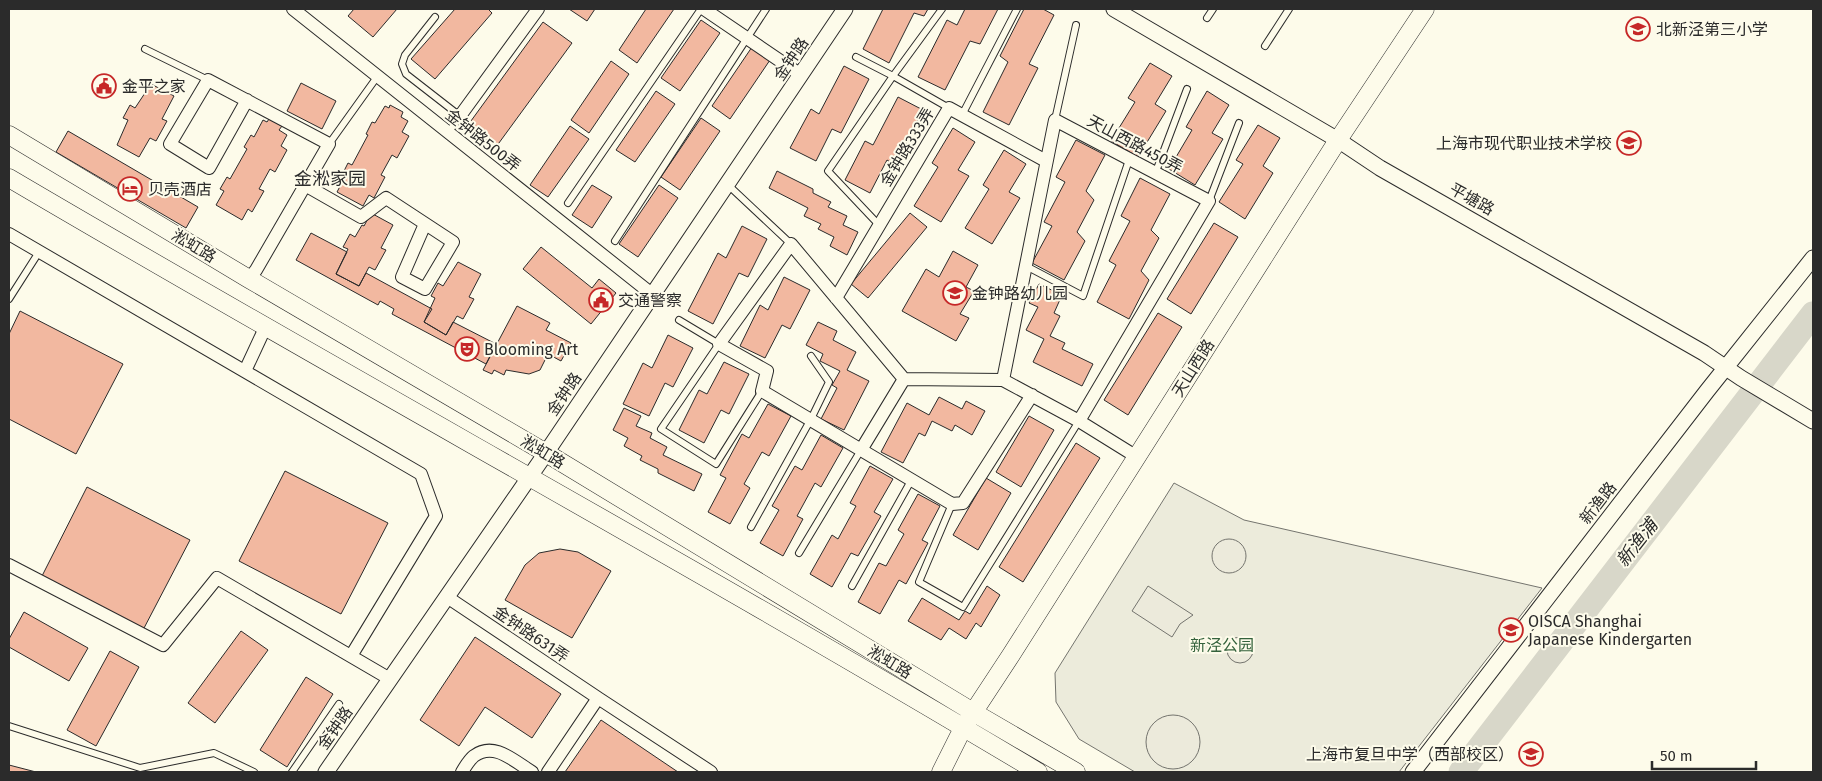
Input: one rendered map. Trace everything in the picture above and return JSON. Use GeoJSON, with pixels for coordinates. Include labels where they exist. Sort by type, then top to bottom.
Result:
{"type":"FeatureCollection","features":[{"type":"Feature","properties":{"kind":"main road","name":"天山西路"},"geometry":{"type":"LineString","coordinates":[[941,772],[973,712],[1338,140],[1425,9]]}},
{"type":"Feature","properties":{"kind":"main road","name":"淞虹路"},"geometry":{"type":"LineString","coordinates":[[9,135],[249,279],[546,453],[973,712],[1076,772]]}},
{"type":"Feature","properties":{"kind":"main road","name":"淞虹路"},"geometry":{"type":"LineString","coordinates":[[9,178],[265,328],[530,476],[1038,772]]}},
{"type":"Feature","properties":{"kind":"main road","name":"天山西路"},"geometry":{"type":"LineString","coordinates":[[926,772],[963,728]]}},
{"type":"Feature","properties":{"kind":"street","name":"金钟路500弄"},"geometry":{"type":"LineString","coordinates":[[293,9],[653,295]]}},
{"type":"Feature","properties":{"kind":"street"},"geometry":{"type":"LineString","coordinates":[[460,116],[538,9]]}},
{"type":"Feature","properties":{"kind":"street"},"geometry":{"type":"LineString","coordinates":[[703,9],[801,75]]}},
{"type":"Feature","properties":{"kind":"street","name":"金钟路"},"geometry":{"type":"LineString","coordinates":[[326,772],[546,453],[845,9]]}},
{"type":"Feature","properties":{"kind":"street","name":"平塘路"},"geometry":{"type":"LineString","coordinates":[[1114,9],[1338,140],[1380,168],[1696,348],[1768,395],[1813,421]]}},
{"type":"Feature","properties":{"kind":"street"},"geometry":{"type":"LineString","coordinates":[[247,100],[209,168],[170,144],[208,80],[247,100],[329,144],[249,279]]}},
{"type":"Feature","properties":{"kind":"street","name":"金钟路333弄"},"geometry":{"type":"LineString","coordinates":[[836,298],[948,108],[1046,160]]}},
{"type":"Feature","properties":{"kind":"street"},"geometry":{"type":"LineString","coordinates":[[1003,380],[1055,120]]}},
{"type":"Feature","properties":{"kind":"street","name":"天山西路450弄"},"geometry":{"type":"LineString","coordinates":[[1055,120],[1209,201]]}},
{"type":"Feature","properties":{"kind":"street"},"geometry":{"type":"LineString","coordinates":[[305,186],[361,217],[386,198],[453,242],[425,289],[402,277],[425,224]]}},
{"type":"Feature","properties":{"kind":"street"},"geometry":{"type":"LineString","coordinates":[[1079,421],[1209,201]]}},
{"type":"Feature","properties":{"kind":"street"},"geometry":{"type":"LineString","coordinates":[[9,234],[421,474],[436,516],[350,656]]}},
{"type":"Feature","properties":{"kind":"street"},"geometry":{"type":"LineString","coordinates":[[1032,394],[964,503],[952,504],[762,391],[767,371],[719,344],[791,244],[904,379],[1003,380],[1032,394],[1079,421],[1137,457]]}},
{"type":"Feature","properties":{"kind":"street","name":"新渔路"},"geometry":{"type":"LineString","coordinates":[[1413,772],[1725,368],[1813,258]]}},
{"type":"Feature","properties":{"kind":"street"},"geometry":{"type":"LineString","coordinates":[[245,372],[265,328]]}},
{"type":"Feature","properties":{"kind":"street"},"geometry":{"type":"LineString","coordinates":[[861,450],[904,379]]}},
{"type":"Feature","properties":{"kind":"street"},"geometry":{"type":"LineString","coordinates":[[9,565],[163,645],[217,578],[390,679]]}},
{"type":"Feature","properties":{"kind":"street","name":"金钟路631弄"},"geometry":{"type":"LineString","coordinates":[[447,597],[711,772]]}},
{"type":"Feature","properties":{"kind":"street"},"geometry":{"type":"LineString","coordinates":[[548,772],[598,698]]}},
{"type":"Feature","properties":{"kind":"street"},"geometry":{"type":"LineString","coordinates":[[462,772],[473,757],[487,749],[500,752],[532,772]]}},
{"type":"Feature","properties":{"kind":"lane"},"geometry":{"type":"LineString","coordinates":[[568,203],[703,9]]}},
{"type":"Feature","properties":{"kind":"lane"},"geometry":{"type":"LineString","coordinates":[[614,241],[766,9]]}},
{"type":"Feature","properties":{"kind":"lane"},"geometry":{"type":"LineString","coordinates":[[879,225],[828,171],[893,76],[942,9]]}},
{"type":"Feature","properties":{"kind":"lane"},"geometry":{"type":"LineString","coordinates":[[962,115],[1017,9]]}},
{"type":"Feature","properties":{"kind":"lane"},"geometry":{"type":"LineString","coordinates":[[1207,18],[1213,9]]}},
{"type":"Feature","properties":{"kind":"lane"},"geometry":{"type":"LineString","coordinates":[[1266,46],[1288,9]]}},
{"type":"Feature","properties":{"kind":"lane"},"geometry":{"type":"LineString","coordinates":[[435,17],[406,55],[402,64],[406,74],[460,116],[448,133]]}},
{"type":"Feature","properties":{"kind":"lane"},"geometry":{"type":"LineString","coordinates":[[1055,120],[1076,25]]}},
{"type":"Feature","properties":{"kind":"lane"},"geometry":{"type":"LineString","coordinates":[[145,49],[208,80]]}},
{"type":"Feature","properties":{"kind":"lane"},"geometry":{"type":"LineString","coordinates":[[856,57],[948,108]]}},
{"type":"Feature","properties":{"kind":"lane"},"geometry":{"type":"LineString","coordinates":[[329,144],[378,77]]}},
{"type":"Feature","properties":{"kind":"lane"},"geometry":{"type":"LineString","coordinates":[[1155,174],[1187,89]]}},
{"type":"Feature","properties":{"kind":"lane"},"geometry":{"type":"LineString","coordinates":[[1209,201],[1239,122]]}},
{"type":"Feature","properties":{"kind":"lane"},"geometry":{"type":"LineString","coordinates":[[1026,266],[1083,296],[1129,160]]}},
{"type":"Feature","properties":{"kind":"lane"},"geometry":{"type":"LineString","coordinates":[[727,184],[791,244]]}},
{"type":"Feature","properties":{"kind":"lane"},"geometry":{"type":"LineString","coordinates":[[9,299],[39,252]]}},
{"type":"Feature","properties":{"kind":"lane"},"geometry":{"type":"LineString","coordinates":[[679,320],[719,344],[661,429],[716,464],[762,391]]}},
{"type":"Feature","properties":{"kind":"lane"},"geometry":{"type":"LineString","coordinates":[[751,528],[811,419],[829,382],[811,356]]}},
{"type":"Feature","properties":{"kind":"lane"},"geometry":{"type":"LineString","coordinates":[[952,504],[919,582],[963,607],[1079,421]]}},
{"type":"Feature","properties":{"kind":"lane"},"geometry":{"type":"LineString","coordinates":[[799,553],[861,450]]}},
{"type":"Feature","properties":{"kind":"lane"},"geometry":{"type":"LineString","coordinates":[[852,586],[912,479]]}},
{"type":"Feature","properties":{"kind":"lane"},"geometry":{"type":"LineString","coordinates":[[292,772],[339,704]]}},
{"type":"Feature","properties":{"kind":"lane"},"geometry":{"type":"LineString","coordinates":[[9,726],[140,768],[214,753],[254,772]]}},
{"type":"Feature","properties":{"kind":"green space","name":"新泾公园"},"geometry":{"type":"Polygon","coordinates":[[[1174,483],[1244,520],[1542,588],[1399,772],[1135,772],[1079,739],[1056,702],[1055,673],[1174,483]]]}},
{"type":"Feature","properties":{"kind":"shaded area"},"geometry":{"type":"Polygon","coordinates":[[[1229,539],[1241,544],[1246,556],[1241,568],[1229,573],[1217,568],[1212,556],[1217,544],[1229,539]]]}},
{"type":"Feature","properties":{"kind":"shaded area"},"geometry":{"type":"Polygon","coordinates":[[[1148,586],[1193,615],[1180,624],[1172,637],[1132,611],[1148,586]]]}},
{"type":"Feature","properties":{"kind":"shaded area"},"geometry":{"type":"Polygon","coordinates":[[[1240,637],[1249,641],[1253,650],[1249,659],[1240,663],[1231,659],[1227,650],[1231,641],[1240,637]]]}},
{"type":"Feature","properties":{"kind":"shaded area"},"geometry":{"type":"Polygon","coordinates":[[[1168,715],[1178,715],[1188,719],[1196,727],[1200,742],[1196,757],[1188,765],[1178,769],[1168,769],[1158,765],[1150,757],[1146,747],[1146,737],[1150,727],[1158,719],[1168,715]]]}},
{"type":"Feature","properties":{"kind":"building"},"geometry":{"type":"Polygon","coordinates":[[[354,9],[397,9],[373,37],[348,16],[354,9]]]}},
{"type":"Feature","properties":{"kind":"building"},"geometry":{"type":"Polygon","coordinates":[[[455,9],[488,9],[492,13],[435,79],[411,59],[455,9]]]}},
{"type":"Feature","properties":{"kind":"building"},"geometry":{"type":"Polygon","coordinates":[[[569,9],[595,9],[587,21],[569,9]]]}},
{"type":"Feature","properties":{"kind":"building"},"geometry":{"type":"Polygon","coordinates":[[[646,9],[674,9],[637,63],[619,50],[646,9]]]}},
{"type":"Feature","properties":{"kind":"building"},"geometry":{"type":"Polygon","coordinates":[[[883,9],[928,9],[924,16],[914,13],[889,63],[863,49],[883,9]]]}},
{"type":"Feature","properties":{"kind":"building"},"geometry":{"type":"Polygon","coordinates":[[[965,9],[998,9],[980,44],[970,41],[945,90],[918,77],[947,20],[957,25],[965,9]]]}},
{"type":"Feature","properties":{"kind":"building"},"geometry":{"type":"Polygon","coordinates":[[[1024,9],[1043,9],[1054,15],[1029,64],[1038,68],[1009,125],[983,112],[1008,62],[1000,56],[1024,9]]]}},
{"type":"Feature","properties":{"kind":"building"},"geometry":{"type":"Polygon","coordinates":[[[701,20],[720,33],[680,91],[661,78],[701,20]]]}},
{"type":"Feature","properties":{"kind":"building"},"geometry":{"type":"Polygon","coordinates":[[[543,22],[572,43],[496,147],[468,125],[543,22]]]}},
{"type":"Feature","properties":{"kind":"building"},"geometry":{"type":"Polygon","coordinates":[[[752,47],[770,60],[730,119],[712,106],[752,47]]]}},
{"type":"Feature","properties":{"kind":"building"},"geometry":{"type":"Polygon","coordinates":[[[611,61],[629,74],[589,133],[571,120],[611,61]]]}},
{"type":"Feature","properties":{"kind":"building"},"geometry":{"type":"Polygon","coordinates":[[[1150,63],[1172,76],[1155,104],[1166,111],[1138,157],[1111,141],[1135,102],[1128,98],[1150,63]]]}},
{"type":"Feature","properties":{"kind":"building"},"geometry":{"type":"Polygon","coordinates":[[[844,66],[869,79],[841,133],[832,129],[816,161],[790,148],[811,109],[819,114],[844,66]]]}},
{"type":"Feature","properties":{"kind":"building"},"geometry":{"type":"Polygon","coordinates":[[[301,83],[336,101],[322,129],[287,111],[301,83]]]}},
{"type":"Feature","properties":{"kind":"building"},"geometry":{"type":"Polygon","coordinates":[[[151,84],[174,96],[162,119],[167,121],[156,141],[150,138],[139,157],[117,145],[128,120],[123,118],[130,105],[135,108],[151,84]]]}},
{"type":"Feature","properties":{"kind":"building"},"geometry":{"type":"Polygon","coordinates":[[[656,91],[675,104],[635,162],[616,150],[656,91]]]}},
{"type":"Feature","properties":{"kind":"building"},"geometry":{"type":"Polygon","coordinates":[[[1207,91],[1229,105],[1212,133],[1223,139],[1195,185],[1169,169],[1192,130],[1186,127],[1207,91]]]}},
{"type":"Feature","properties":{"kind":"building"},"geometry":{"type":"Polygon","coordinates":[[[898,97],[923,110],[895,165],[887,160],[870,193],[845,180],[865,141],[873,145],[898,97]]]}},
{"type":"Feature","properties":{"kind":"building"},"geometry":{"type":"Polygon","coordinates":[[[390,105],[403,112],[401,117],[408,121],[402,132],[409,136],[397,158],[392,155],[381,175],[385,177],[374,198],[369,195],[363,206],[337,192],[345,177],[342,175],[348,163],[352,165],[368,135],[366,134],[372,122],[375,123],[385,106],[389,108],[390,105]]]}},
{"type":"Feature","properties":{"kind":"building"},"geometry":{"type":"Polygon","coordinates":[[[701,118],[720,131],[680,190],[661,177],[701,118]]]}},
{"type":"Feature","properties":{"kind":"building"},"geometry":{"type":"Polygon","coordinates":[[[269,119],[282,126],[279,130],[287,135],[281,146],[287,150],[275,172],[270,169],[259,189],[264,191],[252,212],[248,209],[242,220],[216,205],[224,191],[220,189],[227,177],[230,179],[247,149],[244,147],[251,135],[254,137],[263,120],[267,122],[269,119]]]}},
{"type":"Feature","properties":{"kind":"building"},"geometry":{"type":"Polygon","coordinates":[[[1258,125],[1280,138],[1263,166],[1273,173],[1245,219],[1219,202],[1243,164],[1236,160],[1258,125]]]}},
{"type":"Feature","properties":{"kind":"building"},"geometry":{"type":"Polygon","coordinates":[[[570,126],[589,139],[548,197],[530,185],[570,126]]]}},
{"type":"Feature","properties":{"kind":"building"},"geometry":{"type":"Polygon","coordinates":[[[953,128],[975,142],[958,170],[969,176],[941,222],[914,206],[938,167],[932,163],[953,128]]]}},
{"type":"Feature","properties":{"kind":"building"},"geometry":{"type":"Polygon","coordinates":[[[68,131],[198,207],[186,228],[56,152],[68,131]]]}},
{"type":"Feature","properties":{"kind":"building"},"geometry":{"type":"Polygon","coordinates":[[[1076,140],[1105,155],[1086,191],[1094,200],[1077,232],[1085,241],[1064,280],[1032,263],[1052,226],[1044,222],[1065,182],[1056,177],[1076,140]]]}},
{"type":"Feature","properties":{"kind":"building"},"geometry":{"type":"Polygon","coordinates":[[[1004,150],[1026,164],[1009,192],[1020,198],[992,244],[965,228],[989,189],[983,185],[1004,150]]]}},
{"type":"Feature","properties":{"kind":"building"},"geometry":{"type":"Polygon","coordinates":[[[777,171],[813,189],[813,193],[831,202],[828,207],[847,216],[843,225],[858,232],[847,255],[830,246],[834,237],[818,229],[821,224],[804,216],[808,208],[769,188],[777,171]]]}},
{"type":"Feature","properties":{"kind":"building"},"geometry":{"type":"Polygon","coordinates":[[[1140,178],[1170,194],[1151,230],[1159,238],[1141,271],[1149,280],[1129,319],[1097,302],[1116,265],[1109,261],[1130,221],[1121,216],[1140,178]]]}},
{"type":"Feature","properties":{"kind":"building"},"geometry":{"type":"Polygon","coordinates":[[[592,185],[612,197],[592,228],[572,215],[592,185]]]}},
{"type":"Feature","properties":{"kind":"building"},"geometry":{"type":"Polygon","coordinates":[[[659,185],[678,198],[638,257],[619,244],[659,185]]]}},
{"type":"Feature","properties":{"kind":"building"},"geometry":{"type":"Polygon","coordinates":[[[371,213],[393,225],[381,248],[386,250],[375,270],[369,267],[359,286],[336,274],[348,249],[343,247],[350,234],[355,237],[371,213]]]}},
{"type":"Feature","properties":{"kind":"building"},"geometry":{"type":"Polygon","coordinates":[[[910,213],[927,227],[868,298],[851,284],[910,213]]]}},
{"type":"Feature","properties":{"kind":"building"},"geometry":{"type":"Polygon","coordinates":[[[1214,223],[1238,237],[1191,314],[1167,299],[1214,223]]]}},
{"type":"Feature","properties":{"kind":"building"},"geometry":{"type":"Polygon","coordinates":[[[742,226],[767,239],[748,277],[739,273],[713,324],[688,311],[718,253],[726,258],[742,226]]]}},
{"type":"Feature","properties":{"kind":"building"},"geometry":{"type":"Polygon","coordinates":[[[311,233],[347,252],[336,274],[359,286],[366,273],[432,309],[424,322],[446,335],[453,322],[496,344],[486,364],[392,314],[394,309],[380,301],[378,305],[296,260],[311,233]]]}},
{"type":"Feature","properties":{"kind":"building"},"geometry":{"type":"Polygon","coordinates":[[[541,247],[592,288],[599,279],[616,293],[591,324],[523,269],[541,247]]]}},
{"type":"Feature","properties":{"kind":"building"},"geometry":{"type":"Polygon","coordinates":[[[953,251],[978,265],[966,287],[974,291],[960,314],[969,318],[956,341],[902,311],[926,269],[939,277],[953,251]]]}},
{"type":"Feature","properties":{"kind":"building"},"geometry":{"type":"Polygon","coordinates":[[[458,262],[481,274],[469,297],[474,299],[463,319],[457,316],[446,335],[424,322],[435,298],[431,296],[438,283],[443,286],[458,262]]]}},
{"type":"Feature","properties":{"kind":"building"},"geometry":{"type":"Polygon","coordinates":[[[784,277],[810,290],[790,329],[782,325],[765,358],[740,346],[760,305],[768,310],[784,277]]]}},
{"type":"Feature","properties":{"kind":"building"},"geometry":{"type":"Polygon","coordinates":[[[1039,284],[1062,295],[1054,313],[1060,316],[1050,336],[1065,343],[1062,349],[1093,364],[1082,386],[1033,362],[1044,339],[1026,330],[1038,307],[1029,303],[1039,284]]]}},
{"type":"Feature","properties":{"kind":"building"},"geometry":{"type":"Polygon","coordinates":[[[517,306],[550,323],[546,330],[571,343],[561,361],[548,354],[540,370],[529,374],[506,370],[504,375],[494,370],[492,374],[483,370],[517,306]]]}},
{"type":"Feature","properties":{"kind":"building"},"geometry":{"type":"Polygon","coordinates":[[[20,311],[123,364],[76,454],[9,419],[9,334],[20,311]]]}},
{"type":"Feature","properties":{"kind":"building"},"geometry":{"type":"Polygon","coordinates":[[[1158,313],[1182,327],[1128,415],[1104,400],[1158,313]]]}},
{"type":"Feature","properties":{"kind":"building"},"geometry":{"type":"Polygon","coordinates":[[[818,322],[837,331],[833,340],[856,352],[847,370],[869,381],[844,430],[821,419],[837,388],[832,385],[840,371],[820,361],[823,354],[806,345],[818,322]]]}},
{"type":"Feature","properties":{"kind":"building"},"geometry":{"type":"Polygon","coordinates":[[[668,335],[693,348],[673,387],[665,383],[649,416],[623,404],[643,363],[652,368],[668,335]]]}},
{"type":"Feature","properties":{"kind":"building"},"geometry":{"type":"Polygon","coordinates":[[[724,362],[749,374],[729,414],[721,410],[704,443],[679,430],[699,390],[707,394],[724,362]]]}},
{"type":"Feature","properties":{"kind":"building"},"geometry":{"type":"Polygon","coordinates":[[[939,397],[962,409],[966,401],[985,411],[972,435],[955,425],[952,431],[932,421],[925,436],[919,433],[903,463],[881,452],[907,403],[929,415],[939,397]]]}},
{"type":"Feature","properties":{"kind":"building"},"geometry":{"type":"Polygon","coordinates":[[[768,404],[791,416],[769,456],[762,452],[744,484],[750,488],[730,524],[708,512],[726,478],[720,475],[742,434],[749,438],[768,404]]]}},
{"type":"Feature","properties":{"kind":"building"},"geometry":{"type":"Polygon","coordinates":[[[624,408],[641,416],[636,426],[652,433],[650,438],[667,447],[663,455],[702,474],[694,491],[658,473],[658,469],[640,460],[642,456],[624,446],[628,438],[613,430],[624,408]]]}},
{"type":"Feature","properties":{"kind":"building"},"geometry":{"type":"Polygon","coordinates":[[[1029,416],[1054,430],[1021,487],[996,472],[1029,416]]]}},
{"type":"Feature","properties":{"kind":"building"},"geometry":{"type":"Polygon","coordinates":[[[821,435],[843,448],[821,487],[815,483],[797,516],[803,519],[783,556],[760,543],[779,510],[772,506],[795,466],[802,470],[821,435]]]}},
{"type":"Feature","properties":{"kind":"building"},"geometry":{"type":"Polygon","coordinates":[[[1076,443],[1100,458],[1023,582],[999,567],[1076,443]]]}},
{"type":"Feature","properties":{"kind":"building"},"geometry":{"type":"Polygon","coordinates":[[[870,466],[893,479],[874,512],[881,516],[858,556],[851,553],[832,587],[810,574],[832,535],[838,539],[856,506],[850,503],[870,466]]]}},
{"type":"Feature","properties":{"kind":"building"},"geometry":{"type":"Polygon","coordinates":[[[285,471],[388,523],[341,614],[239,561],[285,471]]]}},
{"type":"Feature","properties":{"kind":"building"},"geometry":{"type":"Polygon","coordinates":[[[986,478],[1011,493],[978,550],[953,535],[986,478]]]}},
{"type":"Feature","properties":{"kind":"building"},"geometry":{"type":"Polygon","coordinates":[[[87,487],[190,540],[143,630],[41,578],[87,487]]]}},
{"type":"Feature","properties":{"kind":"building"},"geometry":{"type":"Polygon","coordinates":[[[918,494],[940,506],[922,540],[928,543],[906,584],[899,580],[880,614],[858,602],[879,563],[886,566],[904,534],[898,530],[918,494]]]}},
{"type":"Feature","properties":{"kind":"building"},"geometry":{"type":"Polygon","coordinates":[[[560,549],[578,552],[611,571],[572,638],[505,600],[525,565],[539,553],[560,549]]]}},
{"type":"Feature","properties":{"kind":"building"},"geometry":{"type":"Polygon","coordinates":[[[987,586],[1000,595],[981,627],[976,623],[966,639],[949,628],[941,640],[908,621],[922,598],[959,620],[965,611],[970,614],[987,586]]]}},
{"type":"Feature","properties":{"kind":"building"},"geometry":{"type":"Polygon","coordinates":[[[24,612],[88,648],[69,681],[9,647],[9,639],[24,612]]]}},
{"type":"Feature","properties":{"kind":"building"},"geometry":{"type":"Polygon","coordinates":[[[241,631],[268,650],[215,723],[188,703],[241,631]]]}},
{"type":"Feature","properties":{"kind":"building"},"geometry":{"type":"Polygon","coordinates":[[[475,637],[561,694],[532,738],[485,707],[459,746],[420,720],[475,637]]]}},
{"type":"Feature","properties":{"kind":"building"},"geometry":{"type":"Polygon","coordinates":[[[110,651],[139,667],[96,746],[67,730],[110,651]]]}},
{"type":"Feature","properties":{"kind":"building"},"geometry":{"type":"Polygon","coordinates":[[[306,677],[333,694],[287,767],[260,750],[306,677]]]}},
{"type":"Feature","properties":{"kind":"building"},"geometry":{"type":"Polygon","coordinates":[[[601,720],[678,772],[565,772],[601,720]]]}},
{"type":"Feature","properties":{"kind":"building"},"geometry":{"type":"Polygon","coordinates":[[[9,765],[36,772],[9,772],[9,765]]]}},
{"type":"Feature","properties":{"kind":"waterway","name":"新渔浦"},"geometry":{"type":"LineString","coordinates":[[1461,772],[1813,314]]}},
{"type":"Feature","properties":{"kind":"place","name":"北新泾第三小学"},"geometry":{"type":"Point","coordinates":[1638,29]}},
{"type":"Feature","properties":{"kind":"place","name":"金平之家"},"geometry":{"type":"Point","coordinates":[104,86]}},
{"type":"Feature","properties":{"kind":"place","name":"上海市现代职业技术学校"},"geometry":{"type":"Point","coordinates":[1629,143]}},
{"type":"Feature","properties":{"kind":"place","name":"贝壳酒店"},"geometry":{"type":"Point","coordinates":[130,189]}},
{"type":"Feature","properties":{"kind":"place","name":"金钟路幼儿园"},"geometry":{"type":"Point","coordinates":[955,293]}},
{"type":"Feature","properties":{"kind":"place","name":"交通警察"},"geometry":{"type":"Point","coordinates":[601,300]}},
{"type":"Feature","properties":{"kind":"place","name":"Blooming Art"},"geometry":{"type":"Point","coordinates":[467,349]}},
{"type":"Feature","properties":{"kind":"place","name":"OISCA Shanghai Japanese Kindergarten"},"geometry":{"type":"Point","coordinates":[1511,630]}},
{"type":"Feature","properties":{"kind":"place","name":"上海市复旦中学（西部校区）"},"geometry":{"type":"Point","coordinates":[1531,754]}},
{"type":"Feature","properties":{"kind":"district","name":"金淞家园"},"geometry":{"type":"Point","coordinates":[330,179]}}]}
